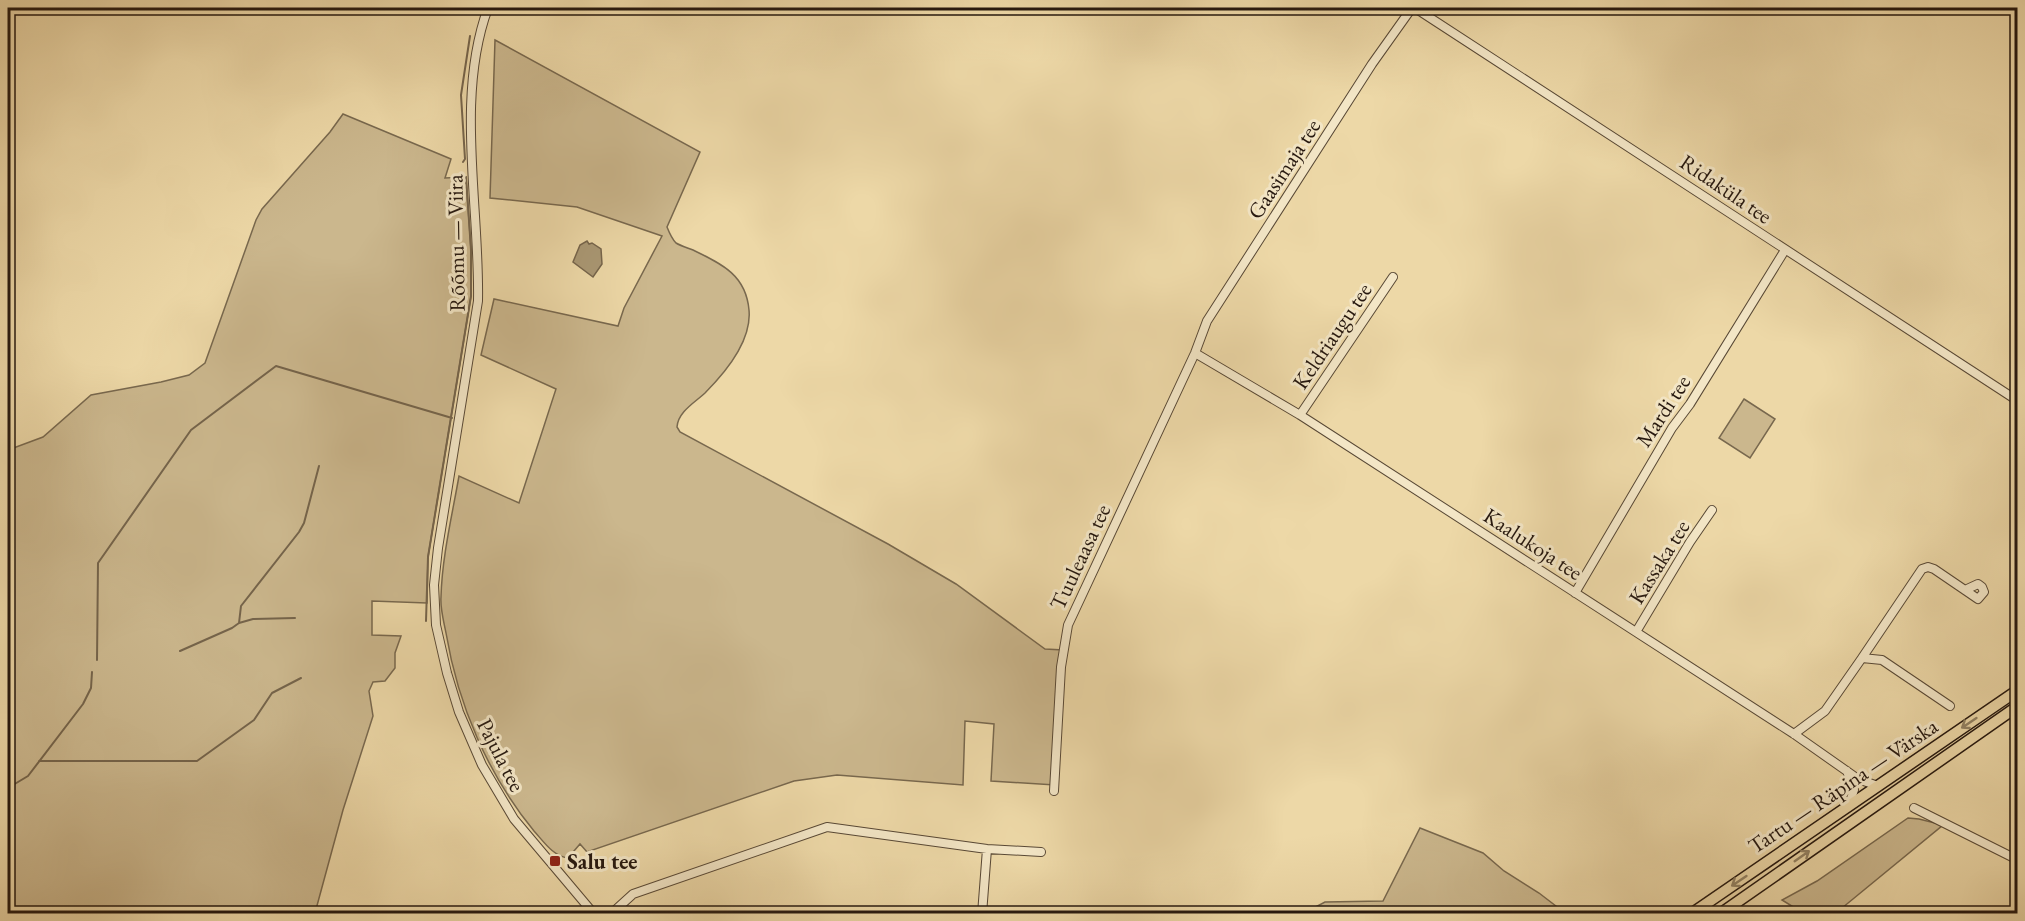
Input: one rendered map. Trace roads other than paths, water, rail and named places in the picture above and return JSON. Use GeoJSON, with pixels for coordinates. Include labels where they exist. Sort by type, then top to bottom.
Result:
{"type":"FeatureCollection","features":[{"type":"Feature","properties":{"kind":"main road","name":"Tartu — Räpina — Värska"},"geometry":{"type":"LineString","coordinates":[[1691,914],[2018,690]]}},
{"type":"Feature","properties":{"kind":"main road","name":"Tartu — Räpina — Värska"},"geometry":{"type":"LineString","coordinates":[[1719,914],[2018,706]]}},
{"type":"Feature","properties":{"kind":"street","name":"Rõõmu — Viira"},"geometry":{"type":"LineString","coordinates":[[434,585],[447,484],[478,301],[479,269],[471,107],[476,51],[488,8]]}},
{"type":"Feature","properties":{"kind":"street","name":"Gaasimaja tee"},"geometry":{"type":"LineString","coordinates":[[1195,353],[1207,321],[1409,8]]}},
{"type":"Feature","properties":{"kind":"street","name":"Ridaküla tee"},"geometry":{"type":"LineString","coordinates":[[1415,8],[2018,401]]}},
{"type":"Feature","properties":{"kind":"street","name":"Mardi tee"},"geometry":{"type":"LineString","coordinates":[[1575,593],[1672,428],[1690,404],[1785,250]]}},
{"type":"Feature","properties":{"kind":"street","name":"Keldriaugu tee"},"geometry":{"type":"LineString","coordinates":[[1300,415],[1393,277]]}},
{"type":"Feature","properties":{"kind":"street","name":"Kaalukoja tee"},"geometry":{"type":"LineString","coordinates":[[1195,353],[1300,415],[1794,734],[1847,771],[1863,781],[1878,786]]}},
{"type":"Feature","properties":{"kind":"street","name":"Tuuleaasa tee"},"geometry":{"type":"LineString","coordinates":[[1054,791],[1061,667],[1068,626],[1195,353]]}},
{"type":"Feature","properties":{"kind":"street","name":"Kassaka tee"},"geometry":{"type":"LineString","coordinates":[[1636,632],[1712,510]]}},
{"type":"Feature","properties":{"kind":"street"},"geometry":{"type":"LineString","coordinates":[[1794,734],[1825,711],[1922,569],[1928,567],[1934,569],[1965,590]]}},
{"type":"Feature","properties":{"kind":"street","name":"Pajula tee"},"geometry":{"type":"LineString","coordinates":[[434,585],[436,625],[447,673],[459,712],[482,765],[514,819],[594,914]]}},
{"type":"Feature","properties":{"kind":"street"},"geometry":{"type":"LineString","coordinates":[[1862,658],[1882,660],[1950,706]]}},
{"type":"Feature","properties":{"kind":"street"},"geometry":{"type":"LineString","coordinates":[[1847,771],[1854,790],[1848,807]]}},
{"type":"Feature","properties":{"kind":"street"},"geometry":{"type":"LineString","coordinates":[[1914,808],[2018,860]]}},
{"type":"Feature","properties":{"kind":"street"},"geometry":{"type":"LineString","coordinates":[[610,914],[633,894],[827,827],[987,849],[1041,852]]}},
{"type":"Feature","properties":{"kind":"street"},"geometry":{"type":"LineString","coordinates":[[982,914],[987,849]]}},
{"type":"Feature","properties":{"kind":"waterway"},"geometry":{"type":"LineString","coordinates":[[463,162],[465,159],[461,95],[470,36]]}},
{"type":"Feature","properties":{"kind":"waterway"},"geometry":{"type":"LineString","coordinates":[[426,621],[428,557],[471,296],[471,250],[466,177]]}},
{"type":"Feature","properties":{"kind":"waterway"},"geometry":{"type":"LineString","coordinates":[[97,660],[98,563],[191,430],[276,366],[452,418]]}},
{"type":"Feature","properties":{"kind":"waterway"},"geometry":{"type":"LineString","coordinates":[[180,651],[239,623],[241,606],[304,523],[319,466]]}},
{"type":"Feature","properties":{"kind":"waterway"},"geometry":{"type":"LineString","coordinates":[[239,623],[253,619],[295,618]]}},
{"type":"Feature","properties":{"kind":"waterway"},"geometry":{"type":"LineString","coordinates":[[8,788],[28,776],[83,704],[91,688],[92,672]]}},
{"type":"Feature","properties":{"kind":"waterway"},"geometry":{"type":"LineString","coordinates":[[39,761],[197,761],[254,720],[272,693],[301,678]]}},
{"type":"Feature","properties":{"kind":"place","name":"Salu tee"},"geometry":{"type":"Point","coordinates":[555,861]}}]}
